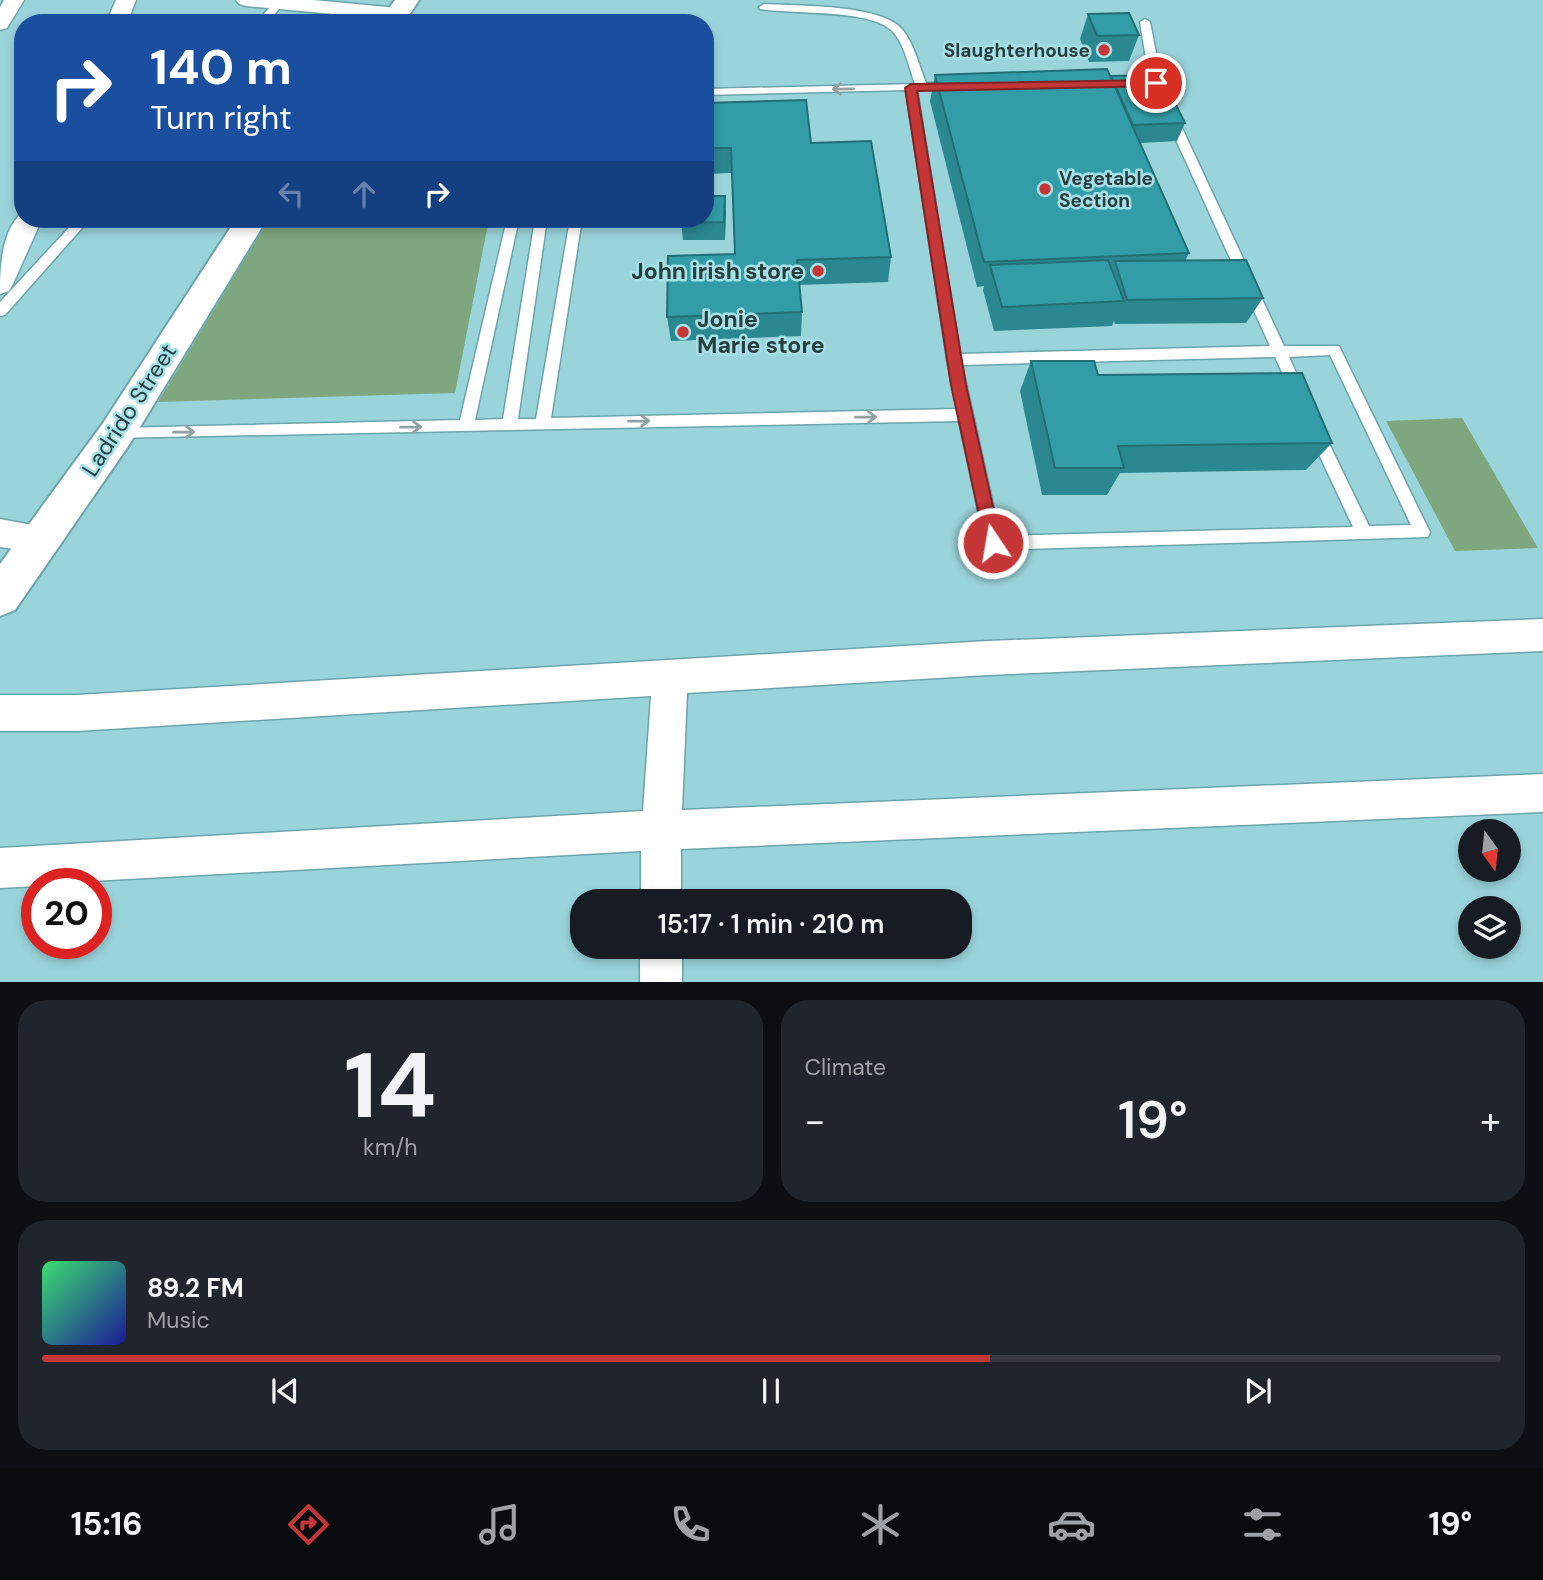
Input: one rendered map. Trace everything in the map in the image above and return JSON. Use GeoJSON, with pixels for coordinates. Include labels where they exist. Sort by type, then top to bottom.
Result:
{"type":"FeatureCollection","features":[{"type":"Feature","properties":{"kind":"street"},"geometry":{"type":"LineString","coordinates":[[0,24],[14,0]]}},
{"type":"Feature","properties":{"kind":"street"},"geometry":{"type":"LineString","coordinates":[[246,0],[399,12]]}},
{"type":"Feature","properties":{"kind":"street"},"geometry":{"type":"LineString","coordinates":[[0,284],[25,228]]}},
{"type":"Feature","properties":{"kind":"street","name":"Ladrido Street"},"geometry":{"type":"LineString","coordinates":[[0,597],[116,434],[246,228]]}},
{"type":"Feature","properties":{"kind":"street"},"geometry":{"type":"LineString","coordinates":[[0,533],[42,539]]}},
{"type":"Feature","properties":{"kind":"street"},"geometry":{"type":"LineString","coordinates":[[0,713],[77,713],[988,657],[1543,635]]}},
{"type":"Feature","properties":{"kind":"street"},"geometry":{"type":"LineString","coordinates":[[661,889],[670,678]]}},
{"type":"Feature","properties":{"kind":"street"},"geometry":{"type":"LineString","coordinates":[[0,868],[662,830],[1543,793]]}},
{"type":"Feature","properties":{"kind":"street"},"geometry":{"type":"LineString","coordinates":[[661,959],[661,982]]}},
{"type":"Feature","properties":{"kind":"lane"},"geometry":{"type":"LineString","coordinates":[[269,14],[279,3]]}},
{"type":"Feature","properties":{"kind":"lane"},"geometry":{"type":"LineString","coordinates":[[764,7],[867,16],[886,21],[897,30],[917,87],[954,359],[993,543],[1422,532],[1334,350],[954,359]]}},
{"type":"Feature","properties":{"kind":"lane"},"geometry":{"type":"LineString","coordinates":[[1142,83],[1158,89],[1145,22]]}},
{"type":"Feature","properties":{"kind":"lane"},"geometry":{"type":"LineString","coordinates":[[714,92],[963,86]]}},
{"type":"Feature","properties":{"kind":"lane"},"geometry":{"type":"LineString","coordinates":[[1167,107],[1302,400]]}},
{"type":"Feature","properties":{"kind":"lane"},"geometry":{"type":"LineString","coordinates":[[0,311],[75,228]]}},
{"type":"Feature","properties":{"kind":"lane"},"geometry":{"type":"LineString","coordinates":[[466,425],[511,228]]}},
{"type":"Feature","properties":{"kind":"lane"},"geometry":{"type":"LineString","coordinates":[[510,424],[540,228]]}},
{"type":"Feature","properties":{"kind":"lane"},"geometry":{"type":"LineString","coordinates":[[543,423],[575,228]]}},
{"type":"Feature","properties":{"kind":"lane"},"geometry":{"type":"LineString","coordinates":[[116,434],[966,415]]}},
{"type":"Feature","properties":{"kind":"lane"},"geometry":{"type":"LineString","coordinates":[[1313,424],[1364,533]]}},
{"type":"Feature","properties":{"kind":"green space"},"geometry":{"type":"Polygon","coordinates":[[[264,228],[487,228],[455,393],[158,402],[264,228]]]}},
{"type":"Feature","properties":{"kind":"green space"},"geometry":{"type":"Polygon","coordinates":[[[1462,418],[1538,548],[1455,551],[1386,421],[1462,418]]]}},
{"type":"Feature","properties":{"kind":"building"},"geometry":{"type":"Polygon","coordinates":[[[1129,13],[1139,35],[1097,36],[1088,14],[1129,13]]]}},
{"type":"Feature","properties":{"kind":"building","name":"Vegetable Section"},"geometry":{"type":"Polygon","coordinates":[[[1107,69],[1189,253],[984,262],[935,75],[1107,69]]]}},
{"type":"Feature","properties":{"kind":"building"},"geometry":{"type":"Polygon","coordinates":[[[1161,75],[1185,123],[1133,125],[1111,76],[1161,75]]]}},
{"type":"Feature","properties":{"kind":"building"},"geometry":{"type":"Polygon","coordinates":[[[806,100],[811,143],[871,141],[891,257],[797,260],[802,312],[667,317],[668,256],[735,254],[731,148],[714,148],[714,103],[806,100]]]}},
{"type":"Feature","properties":{"kind":"building"},"geometry":{"type":"Polygon","coordinates":[[[714,196],[725,196],[724,222],[714,222],[714,196]]]}},
{"type":"Feature","properties":{"kind":"building"},"geometry":{"type":"Polygon","coordinates":[[[1108,260],[1124,301],[1002,307],[990,265],[1108,260]]]}},
{"type":"Feature","properties":{"kind":"building"},"geometry":{"type":"Polygon","coordinates":[[[1246,260],[1263,298],[1127,300],[1115,261],[1246,260]]]}},
{"type":"Feature","properties":{"kind":"building"},"geometry":{"type":"Polygon","coordinates":[[[1031,361],[1094,361],[1098,375],[1302,373],[1332,443],[1118,446],[1124,468],[1055,468],[1031,361]]]}},
{"type":"Feature","properties":{"kind":"place","name":"Slaughterhouse"},"geometry":{"type":"Point","coordinates":[1104,50]}},
{"type":"Feature","properties":{"kind":"place","name":"Vegetable Section"},"geometry":{"type":"Point","coordinates":[1045,189]}},
{"type":"Feature","properties":{"kind":"place","name":"John irish store"},"geometry":{"type":"Point","coordinates":[818,271]}},
{"type":"Feature","properties":{"kind":"place","name":"Jonie Marie store"},"geometry":{"type":"Point","coordinates":[683,332]}},
{"type":"Feature","properties":{"kind":"route"},"geometry":{"type":"LineString","coordinates":[[993,543],[959,385],[911,88],[1156,83]]}}]}
